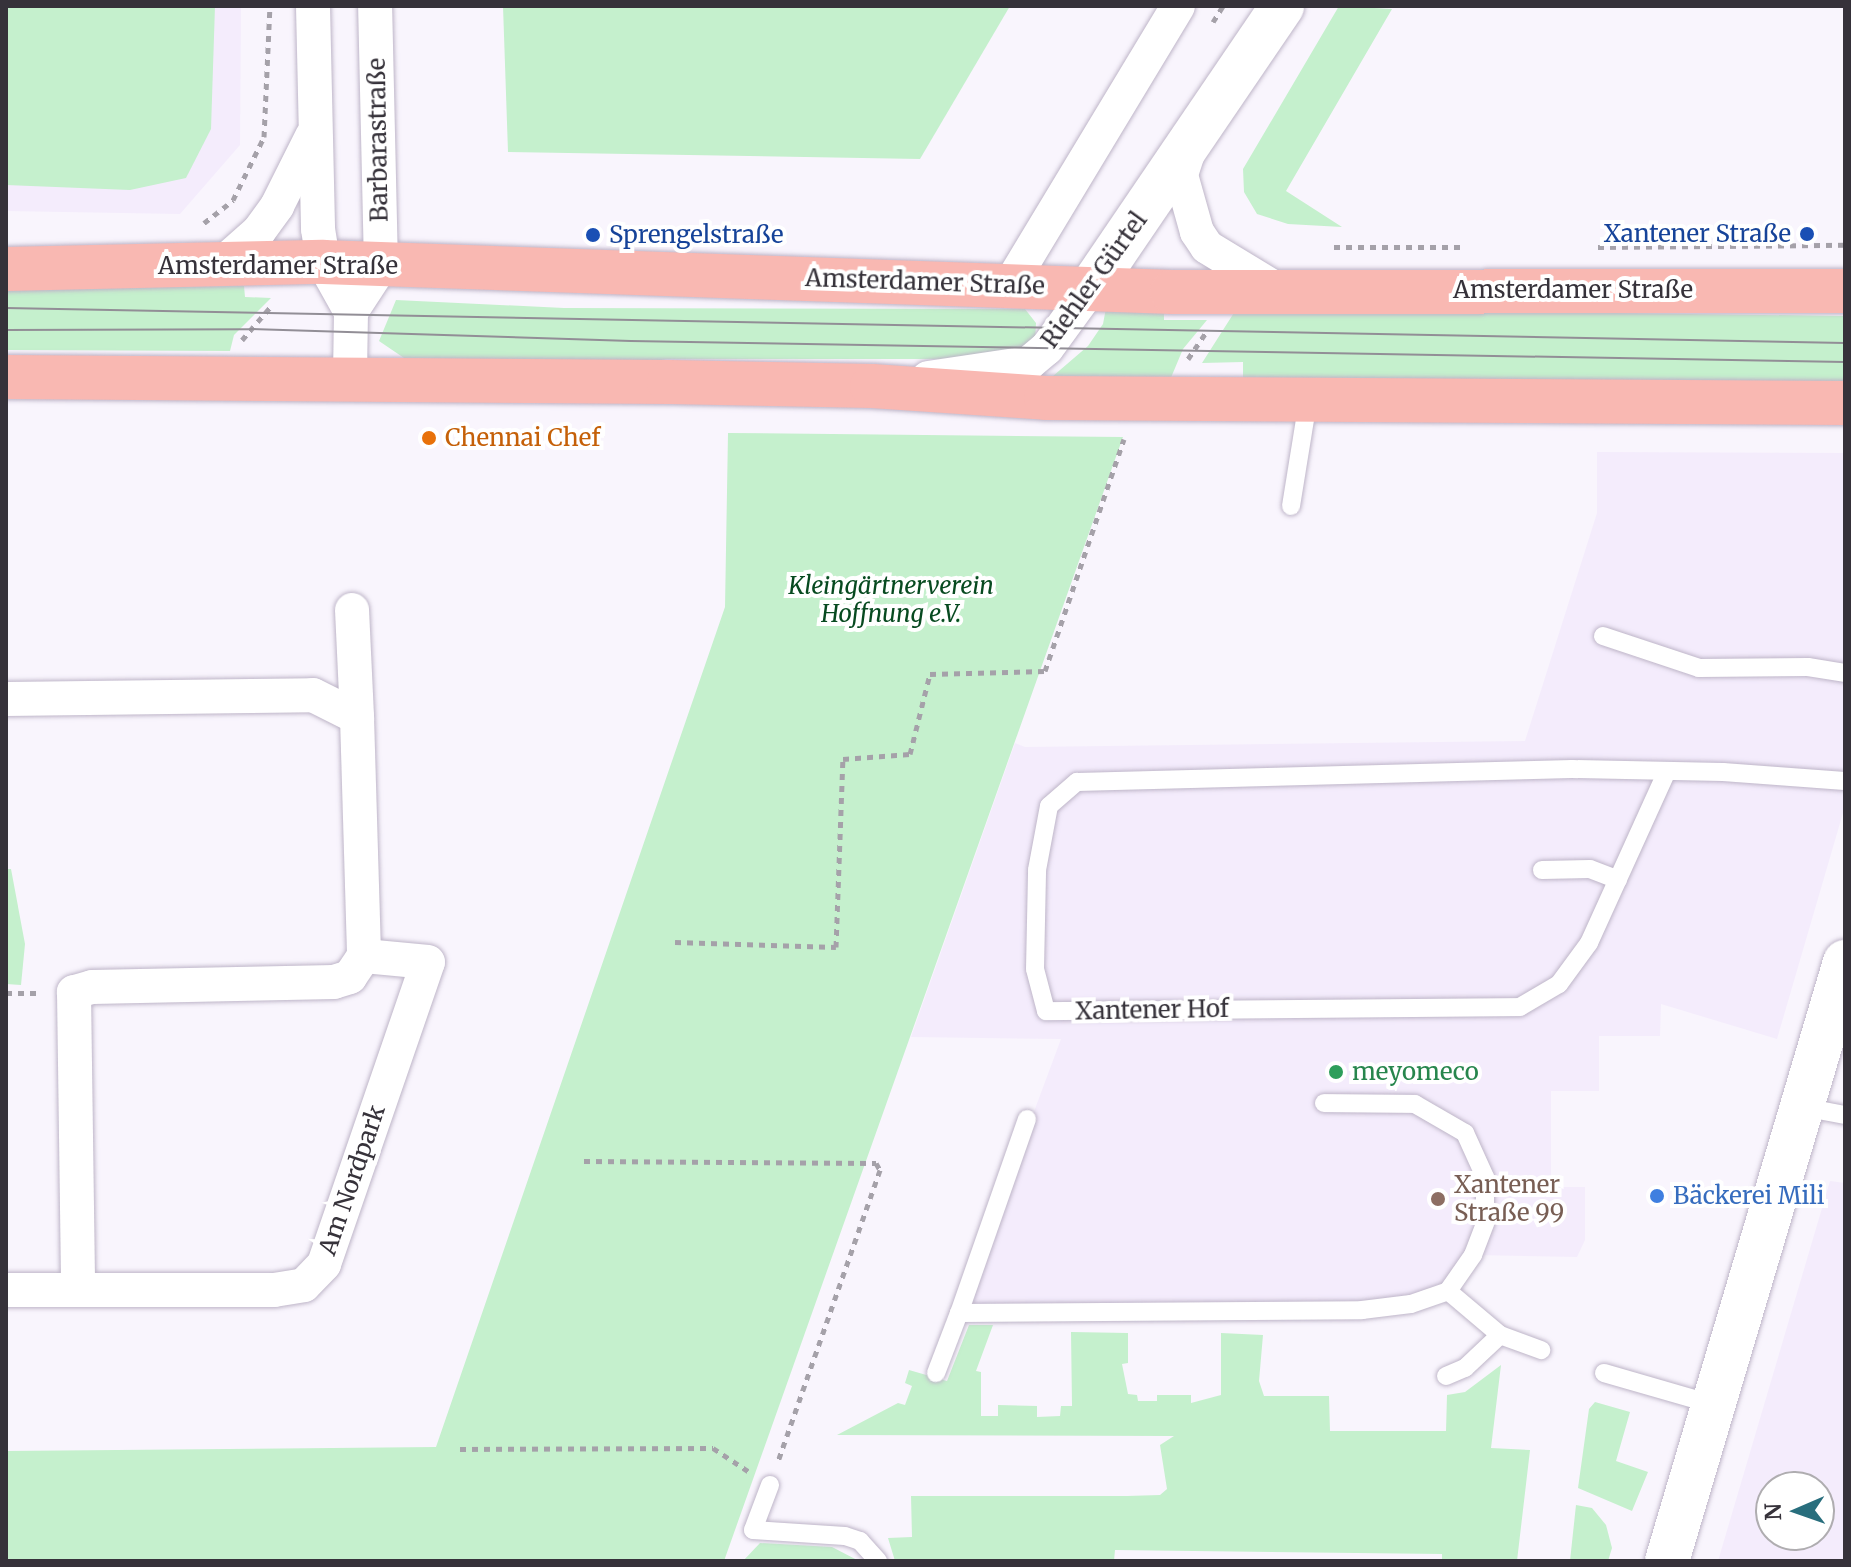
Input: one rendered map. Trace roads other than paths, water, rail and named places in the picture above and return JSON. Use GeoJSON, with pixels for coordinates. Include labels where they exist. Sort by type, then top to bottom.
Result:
{"type":"FeatureCollection","features":[{"type":"Feature","properties":{"kind":"main road","name":"Amsterdamer Straße"},"geometry":{"type":"LineString","coordinates":[[6,269],[323,262],[1011,283],[1090,289],[1845,291]]}},
{"type":"Feature","properties":{"kind":"main road"},"geometry":{"type":"LineString","coordinates":[[6,377],[350,376],[872,386],[1046,398],[1845,403]]}},
{"type":"Feature","properties":{"kind":"street"},"geometry":{"type":"LineString","coordinates":[[313,6],[315,128],[323,262],[351,312],[350,376]]}},
{"type":"Feature","properties":{"kind":"street","name":"Barbarastraße"},"geometry":{"type":"LineString","coordinates":[[375,6],[381,266]]}},
{"type":"Feature","properties":{"kind":"street"},"geometry":{"type":"LineString","coordinates":[[1011,283],[1178,6]]}},
{"type":"Feature","properties":{"kind":"street","name":"Riehler Gürtel"},"geometry":{"type":"LineString","coordinates":[[872,386],[1029,363],[1047,348],[1192,142],[1282,6]]}},
{"type":"Feature","properties":{"kind":"street"},"geometry":{"type":"LineString","coordinates":[[223,263],[259,231],[277,206],[315,128]]}},
{"type":"Feature","properties":{"kind":"street","name":"Riehler Gürtel"},"geometry":{"type":"LineString","coordinates":[[1192,142],[1181,175],[1197,232],[1207,247],[1276,289]]}},
{"type":"Feature","properties":{"kind":"street"},"geometry":{"type":"LineString","coordinates":[[351,312],[381,266]]}},
{"type":"Feature","properties":{"kind":"street"},"geometry":{"type":"LineString","coordinates":[[78,1289],[74,992],[92,987],[334,982],[350,977],[364,956],[352,610]]}},
{"type":"Feature","properties":{"kind":"street"},"geometry":{"type":"LineString","coordinates":[[6,699],[313,695],[357,717]]}},
{"type":"Feature","properties":{"kind":"street","name":"Am Nordpark"},"geometry":{"type":"LineString","coordinates":[[6,1290],[274,1290],[304,1285],[324,1264],[428,962],[364,956]]}},
{"type":"Feature","properties":{"kind":"street"},"geometry":{"type":"LineString","coordinates":[[1667,1561],[1845,962]]}},
{"type":"Feature","properties":{"kind":"lane"},"geometry":{"type":"LineString","coordinates":[[1291,506],[1308,401]]}},
{"type":"Feature","properties":{"kind":"lane"},"geometry":{"type":"LineString","coordinates":[[1603,636],[1699,668],[1808,667],[1845,673]]}},
{"type":"Feature","properties":{"kind":"lane","name":"Xantener Hof"},"geometry":{"type":"LineString","coordinates":[[1667,771],[1589,943],[1559,984],[1520,1007],[1046,1011],[1035,969],[1037,870],[1049,806],[1077,782],[1572,769],[1667,771],[1845,781]]}},
{"type":"Feature","properties":{"kind":"lane"},"geometry":{"type":"LineString","coordinates":[[1542,870],[1590,869],[1618,880]]}},
{"type":"Feature","properties":{"kind":"lane"},"geometry":{"type":"LineString","coordinates":[[959,1313],[1362,1310],[1411,1304],[1448,1291],[1473,1255],[1485,1223],[1485,1177],[1465,1133],[1415,1104],[1324,1103]]}},
{"type":"Feature","properties":{"kind":"lane"},"geometry":{"type":"LineString","coordinates":[[1803,1107],[1845,1115]]}},
{"type":"Feature","properties":{"kind":"lane"},"geometry":{"type":"LineString","coordinates":[[936,1373],[1027,1119]]}},
{"type":"Feature","properties":{"kind":"lane"},"geometry":{"type":"LineString","coordinates":[[1448,1291],[1500,1335],[1541,1350]]}},
{"type":"Feature","properties":{"kind":"lane"},"geometry":{"type":"LineString","coordinates":[[1446,1376],[1465,1368],[1500,1335]]}},
{"type":"Feature","properties":{"kind":"lane"},"geometry":{"type":"LineString","coordinates":[[1604,1373],[1715,1405]]}},
{"type":"Feature","properties":{"kind":"lane"},"geometry":{"type":"LineString","coordinates":[[770,1485],[753,1530],[845,1536],[860,1541],[878,1561]]}},
{"type":"Feature","properties":{"kind":"tram line"},"geometry":{"type":"LineString","coordinates":[[6,308],[1845,343]]}},
{"type":"Feature","properties":{"kind":"tram line"},"geometry":{"type":"LineString","coordinates":[[6,330],[251,329],[631,341],[1845,362]]}},
{"type":"Feature","properties":{"kind":"place","name":"Xantener Straße"},"geometry":{"type":"Point","coordinates":[1807,234]}},
{"type":"Feature","properties":{"kind":"place","name":"Sprengelstraße"},"geometry":{"type":"Point","coordinates":[593,235]}},
{"type":"Feature","properties":{"kind":"place","name":"Chennai Chef"},"geometry":{"type":"Point","coordinates":[429,438]}},
{"type":"Feature","properties":{"kind":"place","name":"meyomeco"},"geometry":{"type":"Point","coordinates":[1336,1072]}},
{"type":"Feature","properties":{"kind":"place","name":"Bäckerei Mili"},"geometry":{"type":"Point","coordinates":[1657,1196]}},
{"type":"Feature","properties":{"kind":"place","name":"Xantener Straße 99"},"geometry":{"type":"Point","coordinates":[1438,1199]}},
{"type":"Feature","properties":{"kind":"park label","name":"Kleingärtnerverein Hoffnung e.V."},"geometry":{"type":"Point","coordinates":[891,600]}}]}
